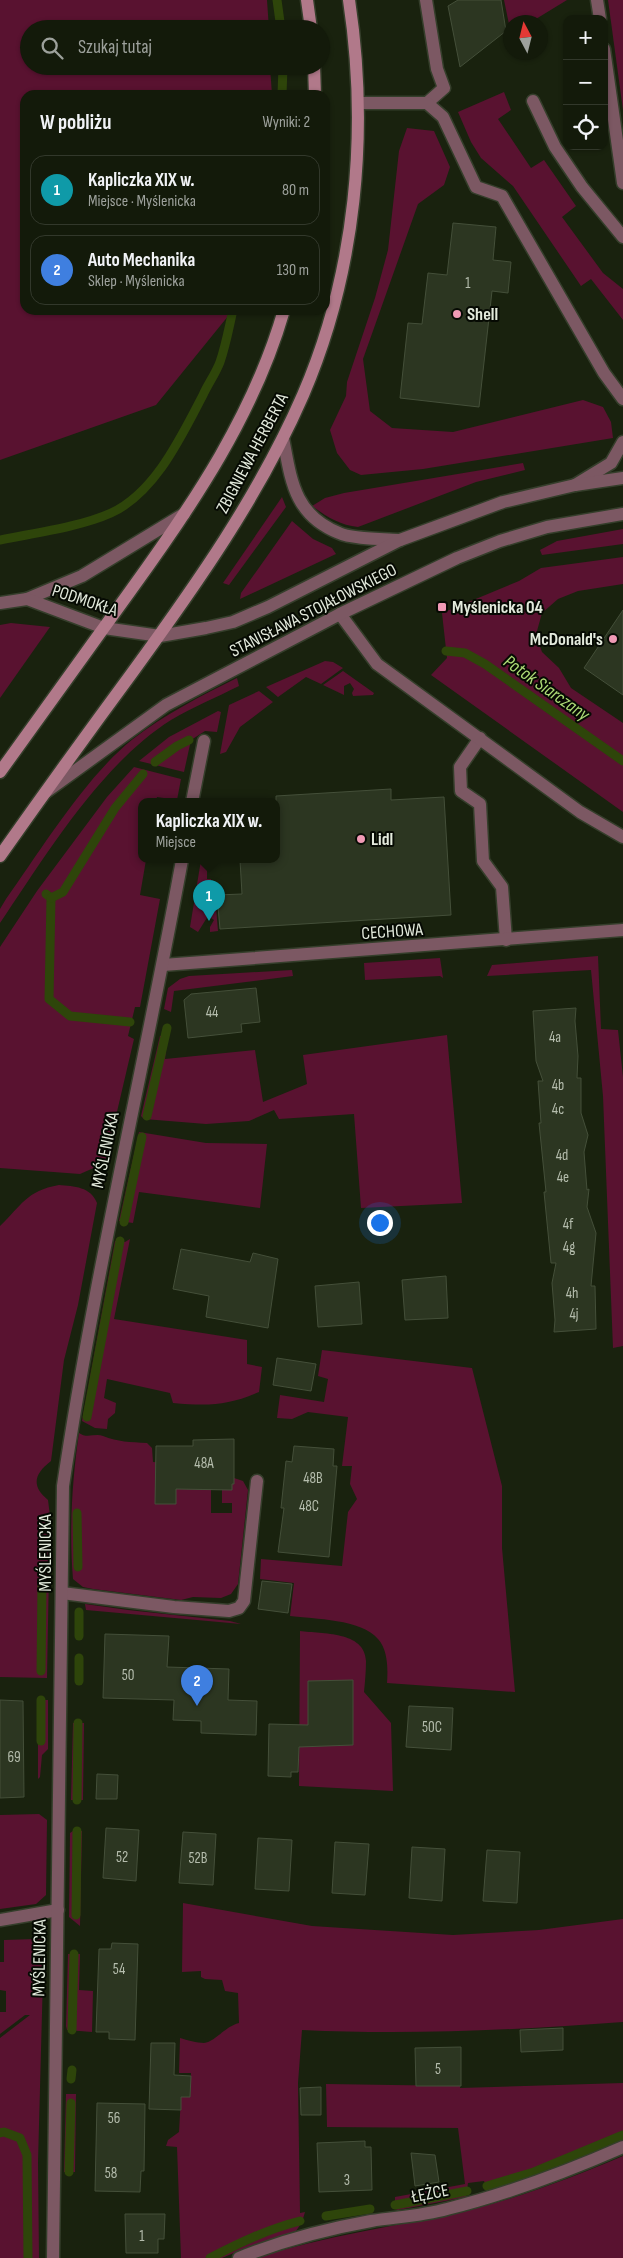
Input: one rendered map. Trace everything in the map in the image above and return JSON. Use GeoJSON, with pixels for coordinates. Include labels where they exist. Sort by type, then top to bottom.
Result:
{"type":"FeatureCollection","features":[{"type":"Feature","properties":{"kind":"main road"},"geometry":{"type":"LineString","coordinates":[[307,0],[310,20]]}},
{"type":"Feature","properties":{"kind":"main road","name":"ZBIGNIEWA HERBERTA"},"geometry":{"type":"LineString","coordinates":[[330,312],[340,276],[354,196],[359,103],[358,63],[350,0]]}},
{"type":"Feature","properties":{"kind":"main road"},"geometry":{"type":"LineString","coordinates":[[314,75],[315,90]]}},
{"type":"Feature","properties":{"kind":"main road","name":"ZBIGNIEWA HERBERTA"},"geometry":{"type":"LineString","coordinates":[[0,772],[186,513],[227,447],[270,356],[282,315]]}},
{"type":"Feature","properties":{"kind":"main road","name":"ZBIGNIEWA HERBERTA"},"geometry":{"type":"LineString","coordinates":[[0,856],[160,636],[242,513],[283,438],[316,362],[329,315]]}},
{"type":"Feature","properties":{"kind":"street"},"geometry":{"type":"LineString","coordinates":[[426,0],[437,69],[444,88],[427,103]]}},
{"type":"Feature","properties":{"kind":"street"},"geometry":{"type":"LineString","coordinates":[[598,0],[600,15]]}},
{"type":"Feature","properties":{"kind":"street"},"geometry":{"type":"LineString","coordinates":[[606,60],[623,183]]}},
{"type":"Feature","properties":{"kind":"street"},"geometry":{"type":"LineString","coordinates":[[533,101],[555,147],[582,187],[623,237]]}},
{"type":"Feature","properties":{"kind":"street"},"geometry":{"type":"LineString","coordinates":[[359,103],[427,103],[443,117],[476,187],[502,196],[604,373],[623,399]]}},
{"type":"Feature","properties":{"kind":"street"},"geometry":{"type":"LineString","coordinates":[[283,438],[292,482],[300,503],[314,518],[339,534],[400,540]]}},
{"type":"Feature","properties":{"kind":"street"},"geometry":{"type":"LineString","coordinates":[[575,485],[611,463],[623,442]]}},
{"type":"Feature","properties":{"kind":"street","name":"STANISŁAWA STOJAŁOWSKIEGO"},"geometry":{"type":"LineString","coordinates":[[160,636],[233,622],[268,607],[400,540],[502,502],[575,485],[623,478]]}},
{"type":"Feature","properties":{"kind":"street"},"geometry":{"type":"LineString","coordinates":[[27,599],[82,576],[186,513]]}},
{"type":"Feature","properties":{"kind":"street","name":"STANISŁAWA STOJAŁOWSKIEGO"},"geometry":{"type":"LineString","coordinates":[[44,794],[166,705],[340,614],[456,558],[500,541],[547,527],[623,514]]}},
{"type":"Feature","properties":{"kind":"street","name":"PODMOKŁA"},"geometry":{"type":"LineString","coordinates":[[0,603],[27,599],[104,628],[160,636]]}},
{"type":"Feature","properties":{"kind":"street"},"geometry":{"type":"LineString","coordinates":[[340,614],[377,664],[580,812],[623,837]]}},
{"type":"Feature","properties":{"kind":"street"},"geometry":{"type":"LineString","coordinates":[[480,738],[460,767],[461,791],[480,804],[483,861],[502,887],[506,940]]}},
{"type":"Feature","properties":{"kind":"street"},"geometry":{"type":"LineString","coordinates":[[193,798],[204,741]]}},
{"type":"Feature","properties":{"kind":"street","name":"MYŚLENICKA"},"geometry":{"type":"LineString","coordinates":[[53,2258],[63,1486],[73,1416],[116,1182],[163,964],[181,863]]}},
{"type":"Feature","properties":{"kind":"street","name":"CECHOWA"},"geometry":{"type":"LineString","coordinates":[[163,964],[623,930]]}},
{"type":"Feature","properties":{"kind":"street"},"geometry":{"type":"LineString","coordinates":[[62,1593],[183,1608],[229,1611],[239,1608],[244,1601],[257,1481]]}},
{"type":"Feature","properties":{"kind":"street"},"geometry":{"type":"LineString","coordinates":[[0,1920],[58,1910]]}},
{"type":"Feature","properties":{"kind":"street","name":"ŁĘŻCE"},"geometry":{"type":"LineString","coordinates":[[239,2258],[264,2248],[309,2235],[359,2224],[446,2210],[557,2176],[623,2147]]}},
{"type":"Feature","properties":{"kind":"shaded area"},"geometry":{"type":"Polygon","coordinates":[[[0,0],[267,0],[268,20],[20,20],[20,75],[271,75],[272,90],[20,90],[20,315],[229,315],[156,405],[0,460],[0,0]]]}},
{"type":"Feature","properties":{"kind":"shaded area"},"geometry":{"type":"Polygon","coordinates":[[[504,0],[567,0],[542,15],[507,15],[504,0]]]}},
{"type":"Feature","properties":{"kind":"shaded area"},"geometry":{"type":"Polygon","coordinates":[[[608,0],[623,0],[623,110],[608,0]]]}},
{"type":"Feature","properties":{"kind":"shaded area"},"geometry":{"type":"Polygon","coordinates":[[[504,92],[511,110],[498,119],[531,168],[544,160],[576,206],[562,217],[603,273],[623,289],[623,320],[591,279],[581,286],[513,186],[481,158],[471,142],[458,112],[504,92]]]}},
{"type":"Feature","properties":{"kind":"shaded area"},"geometry":{"type":"Polygon","coordinates":[[[407,128],[434,131],[450,167],[444,185],[418,204],[363,359],[370,411],[392,428],[453,432],[583,400],[603,407],[611,422],[613,438],[423,469],[361,475],[350,470],[337,453],[330,430],[346,396],[347,382],[375,298],[388,250],[399,151],[407,128]]]}},
{"type":"Feature","properties":{"kind":"shaded area"},"geometry":{"type":"Polygon","coordinates":[[[523,463],[525,470],[476,482],[358,527],[334,520],[312,506],[325,498],[344,493],[523,463]]]}},
{"type":"Feature","properties":{"kind":"shaded area"},"geometry":{"type":"Polygon","coordinates":[[[282,497],[286,507],[229,585],[223,583],[282,497]]]}},
{"type":"Feature","properties":{"kind":"shaded area"},"geometry":{"type":"Polygon","coordinates":[[[292,521],[313,539],[332,548],[336,554],[240,599],[241,593],[292,521]]]}},
{"type":"Feature","properties":{"kind":"shaded area"},"geometry":{"type":"Polygon","coordinates":[[[623,529],[623,544],[542,555],[540,550],[557,541],[623,529]]]}},
{"type":"Feature","properties":{"kind":"shaded area"},"geometry":{"type":"Polygon","coordinates":[[[623,557],[623,584],[578,591],[558,599],[542,613],[537,631],[542,652],[559,668],[571,688],[623,723],[623,812],[431,675],[447,658],[442,613],[519,581],[541,568],[623,557]]]}},
{"type":"Feature","properties":{"kind":"shaded area"},"geometry":{"type":"Polygon","coordinates":[[[11,623],[50,627],[0,698],[0,625],[11,623]]]}},
{"type":"Feature","properties":{"kind":"shaded area"},"geometry":{"type":"Polygon","coordinates":[[[325,661],[333,662],[343,668],[321,684],[306,677],[278,697],[266,687],[325,661]]]}},
{"type":"Feature","properties":{"kind":"shaded area"},"geometry":{"type":"Polygon","coordinates":[[[343,671],[374,693],[373,695],[353,696],[354,689],[350,683],[344,686],[344,695],[323,685],[343,671]]]}},
{"type":"Feature","properties":{"kind":"shaded area"},"geometry":{"type":"Polygon","coordinates":[[[237,678],[239,686],[171,720],[145,739],[121,761],[76,812],[0,923],[0,909],[6,899],[65,814],[115,754],[170,713],[237,678]]]}},
{"type":"Feature","properties":{"kind":"shaded area"},"geometry":{"type":"Polygon","coordinates":[[[259,691],[273,702],[240,727],[226,752],[220,754],[229,705],[259,691]]]}},
{"type":"Feature","properties":{"kind":"shaded area"},"geometry":{"type":"Polygon","coordinates":[[[218,711],[221,712],[217,732],[205,731],[191,740],[184,772],[139,761],[169,737],[218,711]]]}},
{"type":"Feature","properties":{"kind":"shaded area"},"geometry":{"type":"Polygon","coordinates":[[[134,767],[181,779],[177,798],[138,798],[138,863],[145,863],[140,895],[160,899],[140,1007],[135,1007],[128,1036],[134,1039],[105,1163],[80,1174],[0,1168],[0,947],[37,891],[107,797],[134,767]]]}},
{"type":"Feature","properties":{"kind":"shaded area"},"geometry":{"type":"Polygon","coordinates":[[[201,863],[211,863],[207,865],[207,879],[211,879],[212,890],[215,896],[218,931],[210,932],[210,927],[214,920],[208,916],[198,932],[190,927],[201,863]]]}},
{"type":"Feature","properties":{"kind":"shaded area"},"geometry":{"type":"Polygon","coordinates":[[[598,956],[601,1029],[618,1030],[623,1077],[623,1346],[613,1348],[603,1096],[591,970],[487,976],[492,965],[598,956]]]}},
{"type":"Feature","properties":{"kind":"shaded area"},"geometry":{"type":"Polygon","coordinates":[[[440,958],[443,978],[440,976],[365,980],[364,963],[440,958]]]}},
{"type":"Feature","properties":{"kind":"shaded area"},"geometry":{"type":"Polygon","coordinates":[[[292,970],[293,976],[174,991],[171,1012],[164,1009],[168,988],[180,979],[189,976],[292,970]]]}},
{"type":"Feature","properties":{"kind":"shaded area"},"geometry":{"type":"Polygon","coordinates":[[[168,1034],[165,1059],[255,1050],[263,1102],[307,1084],[303,1055],[447,1035],[462,1203],[361,1208],[354,1114],[279,1119],[274,1110],[249,1121],[206,1124],[144,1119],[141,1116],[160,1036],[168,1034]]]}},
{"type":"Feature","properties":{"kind":"shaded area"},"geometry":{"type":"Polygon","coordinates":[[[139,1132],[206,1143],[267,1144],[260,1208],[139,1192],[133,1223],[119,1221],[139,1132]]]}},
{"type":"Feature","properties":{"kind":"shaded area"},"geometry":{"type":"Polygon","coordinates":[[[59,1185],[81,1188],[91,1194],[97,1203],[78,1305],[64,1360],[51,1461],[38,1475],[37,1480],[39,1490],[48,1500],[50,1516],[47,1678],[0,1677],[0,1226],[32,1195],[59,1185]]]}},
{"type":"Feature","properties":{"kind":"shaded area"},"geometry":{"type":"Polygon","coordinates":[[[130,1239],[114,1319],[247,1340],[247,1364],[262,1367],[259,1392],[248,1397],[217,1404],[173,1403],[170,1393],[107,1379],[104,1398],[116,1403],[115,1413],[108,1419],[107,1429],[95,1428],[82,1421],[115,1241],[125,1242],[130,1239]]]}},
{"type":"Feature","properties":{"kind":"shaded area"},"geometry":{"type":"Polygon","coordinates":[[[322,1350],[472,1368],[502,1486],[502,1548],[515,1692],[387,1683],[386,1654],[381,1643],[371,1632],[361,1627],[337,1621],[290,1616],[294,1583],[260,1579],[261,1559],[342,1566],[348,1512],[357,1499],[350,1484],[352,1466],[342,1466],[348,1417],[308,1412],[292,1419],[277,1418],[280,1395],[324,1402],[328,1379],[318,1376],[322,1350]]]}},
{"type":"Feature","properties":{"kind":"shaded area"},"geometry":{"type":"Polygon","coordinates":[[[79,1433],[85,1436],[100,1435],[124,1441],[147,1443],[152,1448],[153,1462],[234,1467],[234,1478],[243,1481],[248,1490],[238,1584],[231,1594],[221,1598],[193,1597],[181,1600],[93,1589],[83,1587],[73,1579],[71,1525],[79,1433]],[[211,1487],[211,1513],[232,1513],[232,1503],[222,1503],[222,1488],[211,1487]]]}},
{"type":"Feature","properties":{"kind":"shaded area"},"geometry":{"type":"Polygon","coordinates":[[[85,1604],[230,1621],[241,1624],[86,1610],[85,1604]]]}},
{"type":"Feature","properties":{"kind":"shaded area"},"geometry":{"type":"Polygon","coordinates":[[[300,1631],[341,1636],[358,1644],[364,1651],[366,1673],[364,1692],[391,1723],[393,1791],[299,1786],[300,1631]]]}},
{"type":"Feature","properties":{"kind":"shaded area"},"geometry":{"type":"Polygon","coordinates":[[[38,1700],[48,1700],[48,1749],[42,1755],[40,1777],[38,1779],[38,1700]]]}},
{"type":"Feature","properties":{"kind":"shaded area"},"geometry":{"type":"Polygon","coordinates":[[[73,1723],[84,1723],[83,1800],[71,1800],[73,1723]]]}},
{"type":"Feature","properties":{"kind":"shaded area"},"geometry":{"type":"Polygon","coordinates":[[[39,1814],[47,1820],[46,1895],[36,1904],[0,1909],[0,1815],[39,1814]]]}},
{"type":"Feature","properties":{"kind":"shaded area"},"geometry":{"type":"Polygon","coordinates":[[[82,1831],[80,1926],[69,1917],[70,1833],[82,1831]]]}},
{"type":"Feature","properties":{"kind":"shaded area"},"geometry":{"type":"Polygon","coordinates":[[[183,1903],[312,1926],[453,1935],[539,1930],[623,1919],[623,2022],[463,2031],[302,2030],[298,2083],[300,2213],[305,2212],[302,2222],[296,2231],[222,2258],[181,2258],[177,2147],[166,2146],[168,2140],[179,2132],[181,2097],[190,2097],[191,2073],[179,2073],[180,2038],[204,2043],[208,2042],[239,2023],[238,1993],[225,1991],[222,1980],[201,1977],[201,1971],[182,1972],[183,1903]]]}},
{"type":"Feature","properties":{"kind":"shaded area"},"geometry":{"type":"Polygon","coordinates":[[[44,1939],[38,2162],[39,2258],[0,2258],[0,2038],[30,2015],[25,2015],[0,2034],[0,2012],[6,2012],[6,1991],[0,1990],[0,1962],[4,1962],[4,1940],[44,1939]]]}},
{"type":"Feature","properties":{"kind":"shaded area"},"geometry":{"type":"Polygon","coordinates":[[[68,1954],[80,1954],[79,1990],[93,1991],[92,2032],[67,2030],[68,1954]]]}},
{"type":"Feature","properties":{"kind":"shaded area"},"geometry":{"type":"Polygon","coordinates":[[[623,2083],[623,2140],[513,2184],[489,2191],[484,2181],[468,2183],[466,2197],[398,2210],[392,2208],[395,2207],[395,2197],[465,2184],[458,2128],[327,2127],[326,2084],[460,2086],[460,2088],[623,2083]]]}},
{"type":"Feature","properties":{"kind":"shaded area"},"geometry":{"type":"Polygon","coordinates":[[[66,2094],[76,2094],[75,2172],[64,2172],[66,2094]]]}},
{"type":"Feature","properties":{"kind":"shaded area"},"geometry":{"type":"Polygon","coordinates":[[[623,2156],[623,2258],[255,2258],[334,2237],[489,2205],[547,2186],[623,2156]]]}},
{"type":"Feature","properties":{"kind":"building"},"geometry":{"type":"Polygon","coordinates":[[[458,0],[501,0],[503,15],[503,33],[460,67],[448,6],[458,0]]]}},
{"type":"Feature","properties":{"kind":"building"},"geometry":{"type":"Polygon","coordinates":[[[453,223],[496,227],[493,260],[511,262],[508,293],[492,291],[479,407],[400,398],[408,323],[422,324],[428,273],[447,275],[453,223]]]}},
{"type":"Feature","properties":{"kind":"building","name":"McDonald's"},"geometry":{"type":"Polygon","coordinates":[[[623,610],[623,695],[584,668],[623,610]]]}},
{"type":"Feature","properties":{"kind":"building","name":"Lidl"},"geometry":{"type":"Polygon","coordinates":[[[391,789],[391,800],[444,797],[451,915],[220,929],[217,895],[242,894],[240,863],[280,863],[280,798],[276,798],[276,796],[391,789]]]}},
{"type":"Feature","properties":{"kind":"building"},"geometry":{"type":"Polygon","coordinates":[[[256,988],[260,1022],[241,1024],[242,1032],[188,1038],[184,1000],[191,994],[256,988]]]}},
{"type":"Feature","properties":{"kind":"building"},"geometry":{"type":"Polygon","coordinates":[[[576,1008],[577,1078],[581,1078],[581,1113],[588,1135],[584,1152],[587,1190],[589,1189],[587,1207],[596,1233],[591,1286],[595,1286],[596,1329],[554,1332],[552,1283],[556,1263],[551,1263],[544,1192],[546,1192],[539,1123],[541,1123],[538,1081],[543,1081],[536,1061],[533,1011],[576,1008]]]}},
{"type":"Feature","properties":{"kind":"building"},"geometry":{"type":"Polygon","coordinates":[[[181,1249],[250,1262],[253,1253],[278,1259],[268,1328],[206,1317],[209,1296],[173,1289],[181,1249]]]}},
{"type":"Feature","properties":{"kind":"building"},"geometry":{"type":"Polygon","coordinates":[[[446,1276],[448,1318],[405,1320],[402,1280],[446,1276]]]}},
{"type":"Feature","properties":{"kind":"building"},"geometry":{"type":"Polygon","coordinates":[[[359,1282],[362,1324],[318,1327],[315,1286],[359,1282]]]}},
{"type":"Feature","properties":{"kind":"building"},"geometry":{"type":"Polygon","coordinates":[[[277,1358],[316,1364],[311,1391],[273,1385],[277,1358]]]}},
{"type":"Feature","properties":{"kind":"building"},"geometry":{"type":"Polygon","coordinates":[[[234,1439],[234,1484],[232,1484],[232,1490],[176,1489],[176,1504],[155,1504],[156,1446],[193,1446],[193,1440],[234,1439]]]}},
{"type":"Feature","properties":{"kind":"building"},"geometry":{"type":"Polygon","coordinates":[[[294,1446],[334,1449],[333,1466],[337,1466],[329,1557],[278,1552],[284,1508],[281,1508],[286,1461],[292,1462],[294,1446]]]}},
{"type":"Feature","properties":{"kind":"building"},"geometry":{"type":"Polygon","coordinates":[[[262,1581],[292,1584],[288,1613],[258,1609],[262,1581]]]}},
{"type":"Feature","properties":{"kind":"building"},"geometry":{"type":"Polygon","coordinates":[[[105,1634],[169,1636],[167,1667],[229,1669],[228,1700],[257,1701],[256,1735],[201,1733],[201,1721],[173,1720],[174,1700],[103,1698],[105,1634]]]}},
{"type":"Feature","properties":{"kind":"building"},"geometry":{"type":"Polygon","coordinates":[[[353,1680],[353,1745],[299,1747],[298,1772],[291,1772],[291,1777],[268,1776],[269,1724],[308,1725],[308,1681],[353,1680]]]}},
{"type":"Feature","properties":{"kind":"building"},"geometry":{"type":"Polygon","coordinates":[[[0,1700],[23,1701],[24,1797],[0,1798],[0,1700]]]}},
{"type":"Feature","properties":{"kind":"building"},"geometry":{"type":"Polygon","coordinates":[[[409,1706],[453,1708],[451,1750],[406,1747],[409,1706]]]}},
{"type":"Feature","properties":{"kind":"building"},"geometry":{"type":"Polygon","coordinates":[[[97,1774],[118,1775],[117,1799],[96,1799],[97,1774]]]}},
{"type":"Feature","properties":{"kind":"building"},"geometry":{"type":"Polygon","coordinates":[[[106,1828],[139,1830],[136,1881],[103,1878],[106,1828]]]}},
{"type":"Feature","properties":{"kind":"building"},"geometry":{"type":"Polygon","coordinates":[[[183,1832],[216,1834],[213,1885],[179,1883],[183,1832]]]}},
{"type":"Feature","properties":{"kind":"building"},"geometry":{"type":"Polygon","coordinates":[[[258,1838],[292,1840],[289,1891],[255,1889],[258,1838]]]}},
{"type":"Feature","properties":{"kind":"building"},"geometry":{"type":"Polygon","coordinates":[[[335,1842],[369,1844],[365,1895],[332,1893],[335,1842]]]}},
{"type":"Feature","properties":{"kind":"building"},"geometry":{"type":"Polygon","coordinates":[[[412,1847],[445,1849],[442,1901],[409,1898],[412,1847]]]}},
{"type":"Feature","properties":{"kind":"building"},"geometry":{"type":"Polygon","coordinates":[[[487,1850],[520,1852],[517,1903],[483,1901],[487,1850]]]}},
{"type":"Feature","properties":{"kind":"building"},"geometry":{"type":"Polygon","coordinates":[[[112,1943],[138,1944],[135,2040],[109,2039],[109,2032],[96,2032],[99,1949],[111,1949],[112,1943]]]}},
{"type":"Feature","properties":{"kind":"building"},"geometry":{"type":"Polygon","coordinates":[[[563,2028],[563,2050],[521,2052],[520,2030],[563,2028]]]}},
{"type":"Feature","properties":{"kind":"building"},"geometry":{"type":"Polygon","coordinates":[[[151,2043],[175,2043],[174,2075],[191,2076],[190,2097],[181,2097],[181,2110],[149,2109],[151,2043]]]}},
{"type":"Feature","properties":{"kind":"building"},"geometry":{"type":"Polygon","coordinates":[[[461,2047],[461,2086],[416,2086],[415,2048],[461,2047]]]}},
{"type":"Feature","properties":{"kind":"building"},"geometry":{"type":"Polygon","coordinates":[[[321,2087],[321,2115],[301,2115],[300,2088],[321,2087]]]}},
{"type":"Feature","properties":{"kind":"building"},"geometry":{"type":"Polygon","coordinates":[[[97,2103],[145,2104],[144,2171],[141,2171],[140,2192],[95,2191],[97,2103]]]}},
{"type":"Feature","properties":{"kind":"building"},"geometry":{"type":"Polygon","coordinates":[[[365,2141],[365,2147],[371,2147],[372,2190],[319,2192],[317,2143],[365,2141]]]}},
{"type":"Feature","properties":{"kind":"building"},"geometry":{"type":"Polygon","coordinates":[[[411,2153],[435,2155],[439,2182],[415,2186],[411,2153]]]}},
{"type":"Feature","properties":{"kind":"building"},"geometry":{"type":"Polygon","coordinates":[[[125,2214],[165,2214],[164,2239],[158,2239],[158,2253],[126,2253],[125,2214]]]}},
{"type":"Feature","properties":{"kind":"waterway"},"geometry":{"type":"LineString","coordinates":[[277,0],[280,20]]}},
{"type":"Feature","properties":{"kind":"waterway"},"geometry":{"type":"LineString","coordinates":[[282,90],[283,75]]}},
{"type":"Feature","properties":{"kind":"waterway"},"geometry":{"type":"LineString","coordinates":[[0,540],[57,529],[99,518],[127,504],[141,492],[154,478],[176,446],[216,370],[224,349],[232,315]]}},
{"type":"Feature","properties":{"kind":"waterway","name":"Potok Siarczany"},"geometry":{"type":"LineString","coordinates":[[446,651],[465,653],[485,664],[623,761]]}},
{"type":"Feature","properties":{"kind":"waterway"},"geometry":{"type":"LineString","coordinates":[[155,762],[189,740]]}},
{"type":"Feature","properties":{"kind":"waterway"},"geometry":{"type":"LineString","coordinates":[[51,898],[63,892],[115,808],[143,774]]}},
{"type":"Feature","properties":{"kind":"waterway"},"geometry":{"type":"LineString","coordinates":[[46,894],[51,898],[49,999],[70,1016],[130,1022]]}},
{"type":"Feature","properties":{"kind":"waterway"},"geometry":{"type":"LineString","coordinates":[[147,1116],[167,1028]]}},
{"type":"Feature","properties":{"kind":"waterway"},"geometry":{"type":"LineString","coordinates":[[124,1222],[142,1137]]}},
{"type":"Feature","properties":{"kind":"waterway"},"geometry":{"type":"LineString","coordinates":[[87,1417],[120,1241]]}},
{"type":"Feature","properties":{"kind":"waterway"},"geometry":{"type":"LineString","coordinates":[[77,1513],[78,1567]]}},
{"type":"Feature","properties":{"kind":"waterway"},"geometry":{"type":"LineString","coordinates":[[41,1671],[42,1585]]}},
{"type":"Feature","properties":{"kind":"waterway"},"geometry":{"type":"LineString","coordinates":[[79,1612],[79,1636]]}},
{"type":"Feature","properties":{"kind":"waterway"},"geometry":{"type":"LineString","coordinates":[[79,1658],[79,1681]]}},
{"type":"Feature","properties":{"kind":"waterway"},"geometry":{"type":"LineString","coordinates":[[41,1700],[41,1741]]}},
{"type":"Feature","properties":{"kind":"waterway"},"geometry":{"type":"LineString","coordinates":[[77,1800],[78,1723]]}},
{"type":"Feature","properties":{"kind":"waterway"},"geometry":{"type":"LineString","coordinates":[[76,1915],[77,1831]]}},
{"type":"Feature","properties":{"kind":"waterway"},"geometry":{"type":"LineString","coordinates":[[72,2030],[74,1954]]}},
{"type":"Feature","properties":{"kind":"waterway"},"geometry":{"type":"LineString","coordinates":[[71,2079],[72,2070]]}},
{"type":"Feature","properties":{"kind":"waterway"},"geometry":{"type":"LineString","coordinates":[[69,2172],[71,2103]]}},
{"type":"Feature","properties":{"kind":"waterway"},"geometry":{"type":"LineString","coordinates":[[0,2133],[4,2132],[20,2138],[27,2155],[28,2258]]}},
{"type":"Feature","properties":{"kind":"waterway"},"geometry":{"type":"LineString","coordinates":[[487,2186],[534,2172],[623,2135]]}},
{"type":"Feature","properties":{"kind":"waterway"},"geometry":{"type":"LineString","coordinates":[[395,2205],[467,2191]]}},
{"type":"Feature","properties":{"kind":"waterway"},"geometry":{"type":"LineString","coordinates":[[326,2216],[370,2209]]}},
{"type":"Feature","properties":{"kind":"waterway"},"geometry":{"type":"LineString","coordinates":[[210,2258],[254,2237],[300,2221]]}},
{"type":"Feature","properties":{"kind":"place","name":"Shell"},"geometry":{"type":"Point","coordinates":[457,314]}},
{"type":"Feature","properties":{"kind":"place","name":"Myślenicka 04"},"geometry":{"type":"Point","coordinates":[442,607]}},
{"type":"Feature","properties":{"kind":"place","name":"McDonald's"},"geometry":{"type":"Point","coordinates":[613,639]}},
{"type":"Feature","properties":{"kind":"place","name":"Lidl"},"geometry":{"type":"Point","coordinates":[361,839]}},
{"type":"Feature","properties":{"kind":"place","name":"Kapliczka XIX w."},"geometry":{"type":"Point","coordinates":[209,921]}},
{"type":"Feature","properties":{"kind":"place","name":"Auto Mechanika"},"geometry":{"type":"Point","coordinates":[197,1706]}}]}
